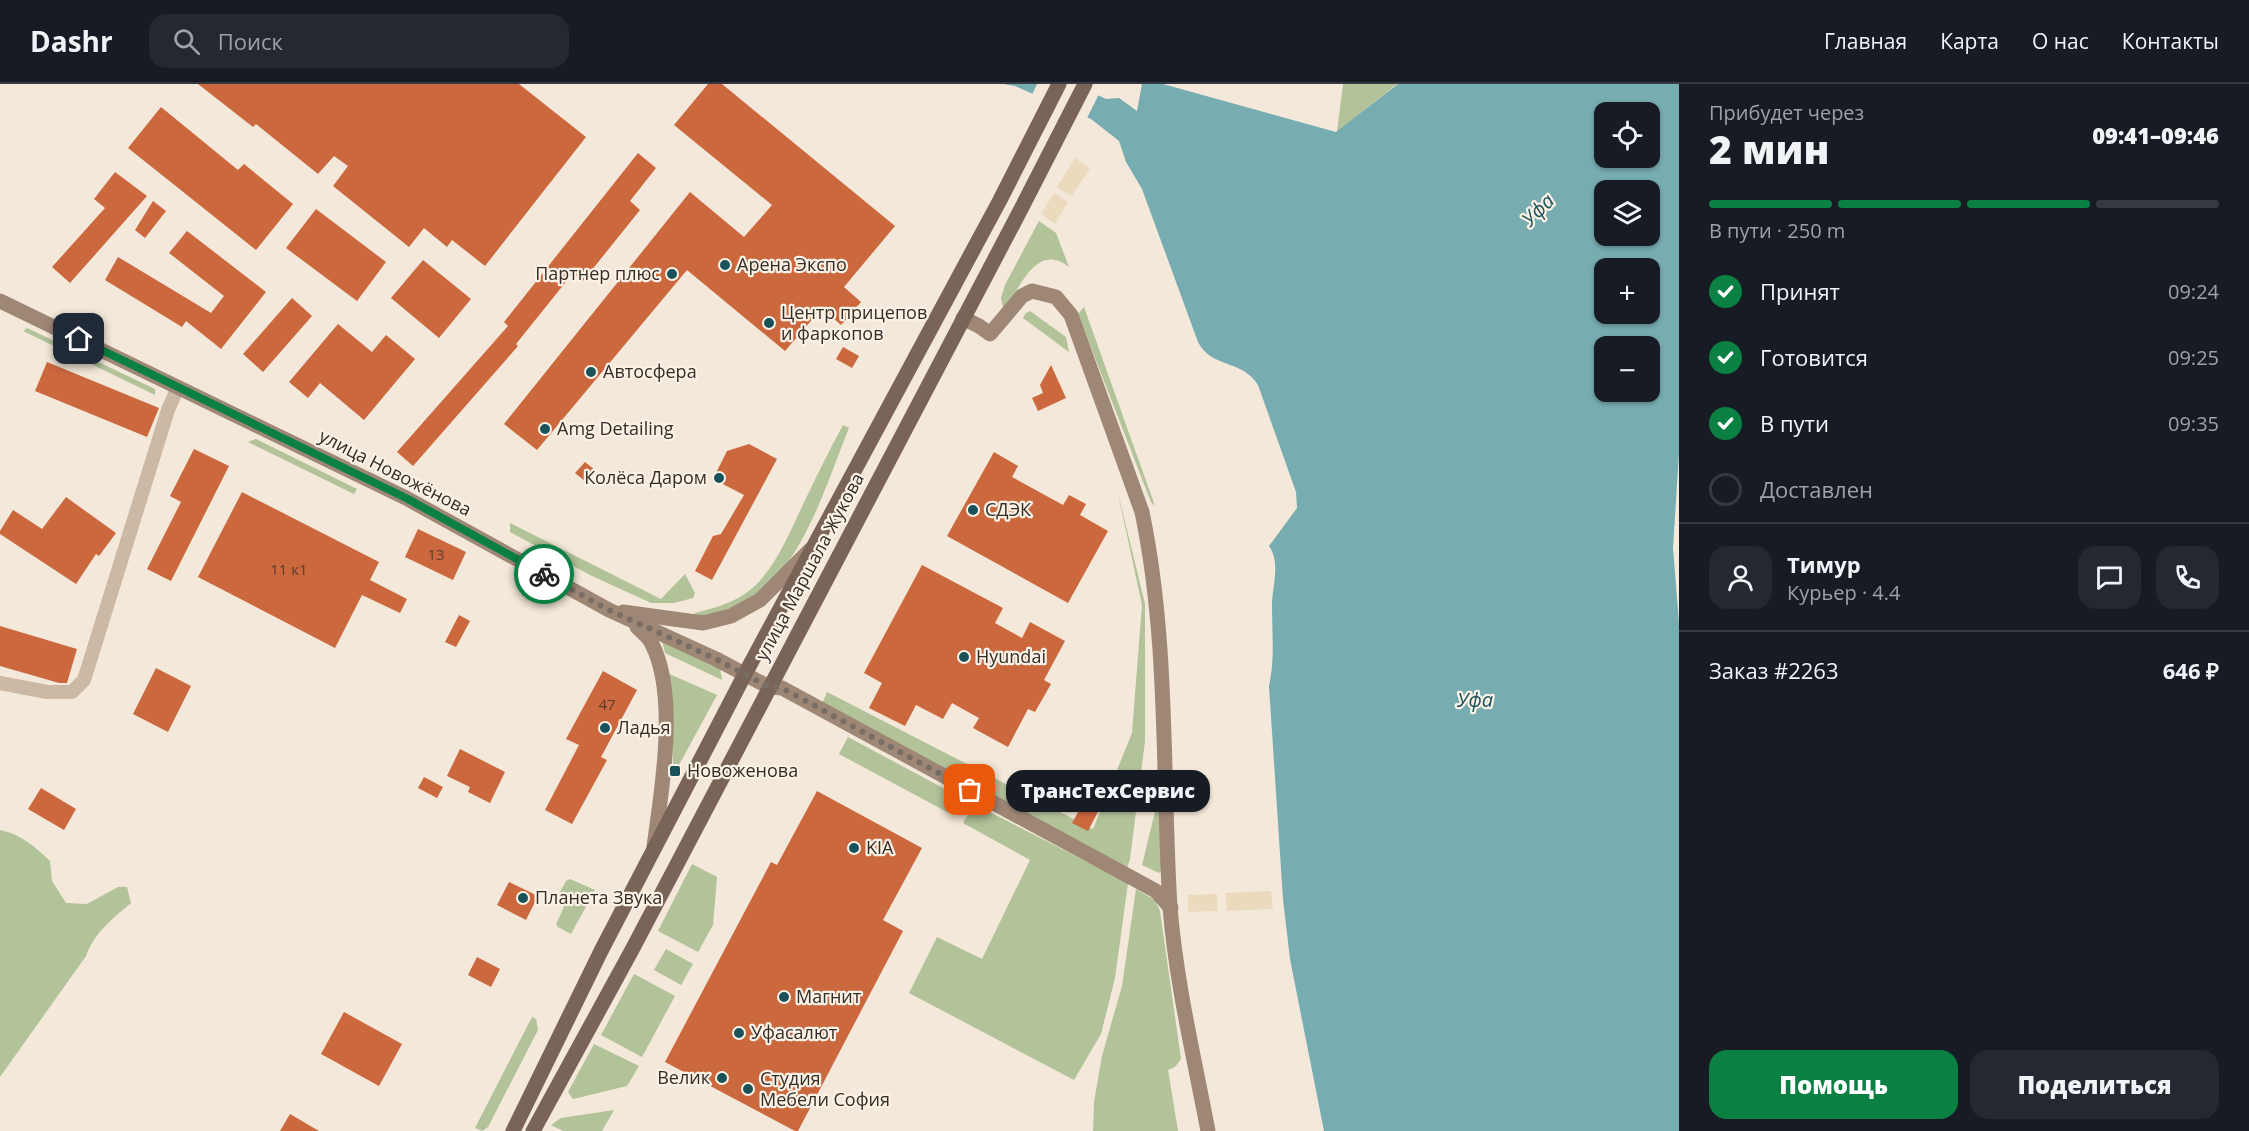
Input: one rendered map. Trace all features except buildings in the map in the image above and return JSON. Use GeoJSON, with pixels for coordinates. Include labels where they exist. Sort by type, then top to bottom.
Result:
{"type":"FeatureCollection","features":[{"type":"Feature","properties":{"kind":"main road","name":"улица Маршала Жукова"},"geometry":{"type":"LineString","coordinates":[[513,1131],[601,951],[745,674],[1000,200],[1059,84]]}},
{"type":"Feature","properties":{"kind":"main road","name":"улица Маршала Жукова"},"geometry":{"type":"LineString","coordinates":[[533,1131],[630,954],[1085,84]]}},
{"type":"Feature","properties":{"kind":"street"},"geometry":{"type":"LineString","coordinates":[[963,318],[990,334],[1022,296],[1032,291],[1056,297],[1071,315],[1142,512],[1149,544],[1157,629],[1170,908],[1179,978],[1208,1131]]}},
{"type":"Feature","properties":{"kind":"street","name":"улица Новожёнова"},"geometry":{"type":"LineString","coordinates":[[0,301],[406,498],[609,610],[716,659],[769,687],[782,688],[1142,883],[1156,891],[1170,908]]}},
{"type":"Feature","properties":{"kind":"street"},"geometry":{"type":"LineString","coordinates":[[0,683],[47,692],[72,692],[84,680],[168,410],[178,387]]}},
{"type":"Feature","properties":{"kind":"street"},"geometry":{"type":"LineString","coordinates":[[609,610],[703,623],[731,616],[760,600],[812,548]]}},
{"type":"Feature","properties":{"kind":"street"},"geometry":{"type":"LineString","coordinates":[[609,610],[636,626],[651,641],[660,663],[665,701],[665,738],[661,798],[653,851]]}},
{"type":"Feature","properties":{"kind":"green space"},"geometry":{"type":"Polygon","coordinates":[[[1343,84],[1397,84],[1337,132],[1343,84]]]}},
{"type":"Feature","properties":{"kind":"green space"},"geometry":{"type":"Polygon","coordinates":[[[1039,221],[1056,233],[1069,267],[1057,261],[1047,260],[1038,264],[1022,281],[1004,312],[1001,298],[1005,285],[1039,221]]]}},
{"type":"Feature","properties":{"kind":"green space"},"geometry":{"type":"Polygon","coordinates":[[[1084,307],[1155,506],[1151,502],[1078,314],[1084,307]]]}},
{"type":"Feature","properties":{"kind":"green space"},"geometry":{"type":"Polygon","coordinates":[[[1030,311],[1066,337],[1069,352],[1023,318],[1030,311]]]}},
{"type":"Feature","properties":{"kind":"green space"},"geometry":{"type":"Polygon","coordinates":[[[27,328],[155,389],[155,395],[23,331],[27,328]]]}},
{"type":"Feature","properties":{"kind":"green space"},"geometry":{"type":"Polygon","coordinates":[[[843,425],[849,428],[818,507],[790,559],[773,581],[753,599],[729,613],[693,617],[695,613],[740,597],[766,573],[783,547],[843,425]]]}},
{"type":"Feature","properties":{"kind":"green space"},"geometry":{"type":"Polygon","coordinates":[[[256,439],[357,489],[354,494],[248,442],[256,439]]]}},
{"type":"Feature","properties":{"kind":"green space"},"geometry":{"type":"Polygon","coordinates":[[[1117,489],[1145,604],[1145,741],[1127,868],[822,704],[827,692],[1093,829],[1132,733],[1142,605],[1117,489]]]}},
{"type":"Feature","properties":{"kind":"green space"},"geometry":{"type":"Polygon","coordinates":[[[510,523],[661,599],[685,574],[695,593],[693,598],[674,603],[651,603],[590,575],[510,532],[510,523]]]}},
{"type":"Feature","properties":{"kind":"green space"},"geometry":{"type":"Polygon","coordinates":[[[662,640],[720,668],[722,680],[665,653],[662,640]]]}},
{"type":"Feature","properties":{"kind":"green space"},"geometry":{"type":"Polygon","coordinates":[[[665,672],[717,695],[673,776],[673,746],[665,672]]]}},
{"type":"Feature","properties":{"kind":"green space"},"geometry":{"type":"Polygon","coordinates":[[[848,737],[956,795],[947,812],[839,754],[848,737]]]}},
{"type":"Feature","properties":{"kind":"green space"},"geometry":{"type":"Polygon","coordinates":[[[1160,791],[1163,869],[1159,873],[1142,865],[1160,791]]]}},
{"type":"Feature","properties":{"kind":"green space"},"geometry":{"type":"Polygon","coordinates":[[[974,804],[1128,883],[1115,978],[1101,1034],[1074,1080],[909,993],[937,937],[982,959],[1030,860],[963,823],[974,804]]]}},
{"type":"Feature","properties":{"kind":"green space"},"geometry":{"type":"Polygon","coordinates":[[[0,830],[21,838],[50,861],[52,881],[66,903],[87,904],[118,887],[127,887],[131,903],[99,933],[86,956],[0,1077],[0,830]]]}},
{"type":"Feature","properties":{"kind":"green space"},"geometry":{"type":"Polygon","coordinates":[[[692,864],[717,877],[713,925],[698,952],[658,931],[692,864]]]}},
{"type":"Feature","properties":{"kind":"green space"},"geometry":{"type":"Polygon","coordinates":[[[570,879],[595,890],[571,934],[556,924],[564,907],[555,901],[566,881],[570,879]]]}},
{"type":"Feature","properties":{"kind":"green space"},"geometry":{"type":"Polygon","coordinates":[[[1136,889],[1155,900],[1160,911],[1181,1059],[1175,1067],[1168,1070],[1178,1131],[1093,1131],[1094,1102],[1102,1056],[1122,986],[1136,889]]]}},
{"type":"Feature","properties":{"kind":"green space"},"geometry":{"type":"Polygon","coordinates":[[[666,949],[693,964],[681,985],[654,970],[666,949]]]}},
{"type":"Feature","properties":{"kind":"green space"},"geometry":{"type":"Polygon","coordinates":[[[634,974],[675,996],[642,1057],[601,1035],[634,974]]]}},
{"type":"Feature","properties":{"kind":"green space"},"geometry":{"type":"Polygon","coordinates":[[[532,1017],[536,1019],[538,1030],[488,1127],[482,1131],[475,1128],[532,1017]]]}},
{"type":"Feature","properties":{"kind":"green space"},"geometry":{"type":"Polygon","coordinates":[[[594,1044],[639,1066],[627,1086],[573,1099],[568,1092],[594,1044]]]}},
{"type":"Feature","properties":{"kind":"green space"},"geometry":{"type":"Polygon","coordinates":[[[614,1110],[602,1131],[563,1131],[551,1125],[561,1118],[614,1110]]]}},
{"type":"Feature","properties":{"kind":"shaded area"},"geometry":{"type":"Polygon","coordinates":[[[1075,158],[1090,168],[1072,196],[1057,187],[1075,158]]]}},
{"type":"Feature","properties":{"kind":"shaded area"},"geometry":{"type":"Polygon","coordinates":[[[1054,193],[1068,202],[1055,224],[1041,214],[1054,193]]]}},
{"type":"Feature","properties":{"kind":"shaded area"},"geometry":{"type":"Polygon","coordinates":[[[1271,891],[1273,909],[1227,911],[1225,893],[1271,891]]]}},
{"type":"Feature","properties":{"kind":"shaded area"},"geometry":{"type":"Polygon","coordinates":[[[1217,894],[1218,911],[1188,912],[1188,895],[1217,894]]]}},
{"type":"Feature","properties":{"kind":"water","name":"Уфа"},"geometry":{"type":"Polygon","coordinates":[[[1004,84],[1075,84],[1106,99],[1119,98],[1137,111],[1142,84],[1163,84],[1336,132],[1398,84],[1679,84],[1679,453],[1673,548],[1679,623],[1679,1131],[1324,1131],[1290,959],[1283,899],[1269,686],[1273,656],[1272,606],[1275,560],[1269,546],[1297,508],[1296,492],[1258,385],[1244,371],[1219,361],[1204,351],[1198,342],[1142,189],[1126,162],[1119,141],[1091,119],[1015,86],[1004,84]]]}},
{"type":"Feature","properties":{"kind":"pier"},"geometry":{"type":"Polygon","coordinates":[[[1037,84],[1082,84],[1100,92],[1086,120],[1031,97],[1037,84]]]}},
{"type":"Feature","properties":{"kind":"way so far"},"geometry":{"type":"LineString","coordinates":[[544,574],[609,610],[716,659],[769,687],[782,688],[970,790]]}},
{"type":"Feature","properties":{"kind":"place","name":"Арена Экспо"},"geometry":{"type":"Point","coordinates":[725,265]}},
{"type":"Feature","properties":{"kind":"place","name":"Партнер плюс"},"geometry":{"type":"Point","coordinates":[672,274]}},
{"type":"Feature","properties":{"kind":"place","name":"Центр прицепов и фаркопов"},"geometry":{"type":"Point","coordinates":[769,323]}},
{"type":"Feature","properties":{"kind":"place","name":"Автосфера"},"geometry":{"type":"Point","coordinates":[591,372]}},
{"type":"Feature","properties":{"kind":"place","name":"Amg Detailing"},"geometry":{"type":"Point","coordinates":[545,429]}},
{"type":"Feature","properties":{"kind":"place","name":"Колёса Даром"},"geometry":{"type":"Point","coordinates":[719,478]}},
{"type":"Feature","properties":{"kind":"place","name":"СДЭК"},"geometry":{"type":"Point","coordinates":[973,510]}},
{"type":"Feature","properties":{"kind":"place","name":"Hyundai"},"geometry":{"type":"Point","coordinates":[964,657]}},
{"type":"Feature","properties":{"kind":"place","name":"Ладья"},"geometry":{"type":"Point","coordinates":[605,728]}},
{"type":"Feature","properties":{"kind":"place","name":"Новоженова"},"geometry":{"type":"Point","coordinates":[675,771]}},
{"type":"Feature","properties":{"kind":"place","name":"ТрансТехСервис"},"geometry":{"type":"Point","coordinates":[970,790]}},
{"type":"Feature","properties":{"kind":"place","name":"KIA"},"geometry":{"type":"Point","coordinates":[854,848]}},
{"type":"Feature","properties":{"kind":"place","name":"Планета Звука"},"geometry":{"type":"Point","coordinates":[523,898]}},
{"type":"Feature","properties":{"kind":"place","name":"Магнит"},"geometry":{"type":"Point","coordinates":[784,997]}},
{"type":"Feature","properties":{"kind":"place","name":"Уфасалют"},"geometry":{"type":"Point","coordinates":[739,1033]}},
{"type":"Feature","properties":{"kind":"place","name":"Велик"},"geometry":{"type":"Point","coordinates":[722,1078]}},
{"type":"Feature","properties":{"kind":"place","name":"Студия Мебели София"},"geometry":{"type":"Point","coordinates":[748,1089]}},
{"type":"Feature","properties":{"kind":"route"},"geometry":{"type":"LineString","coordinates":[[79,339],[406,498],[544,574]]}}]}
